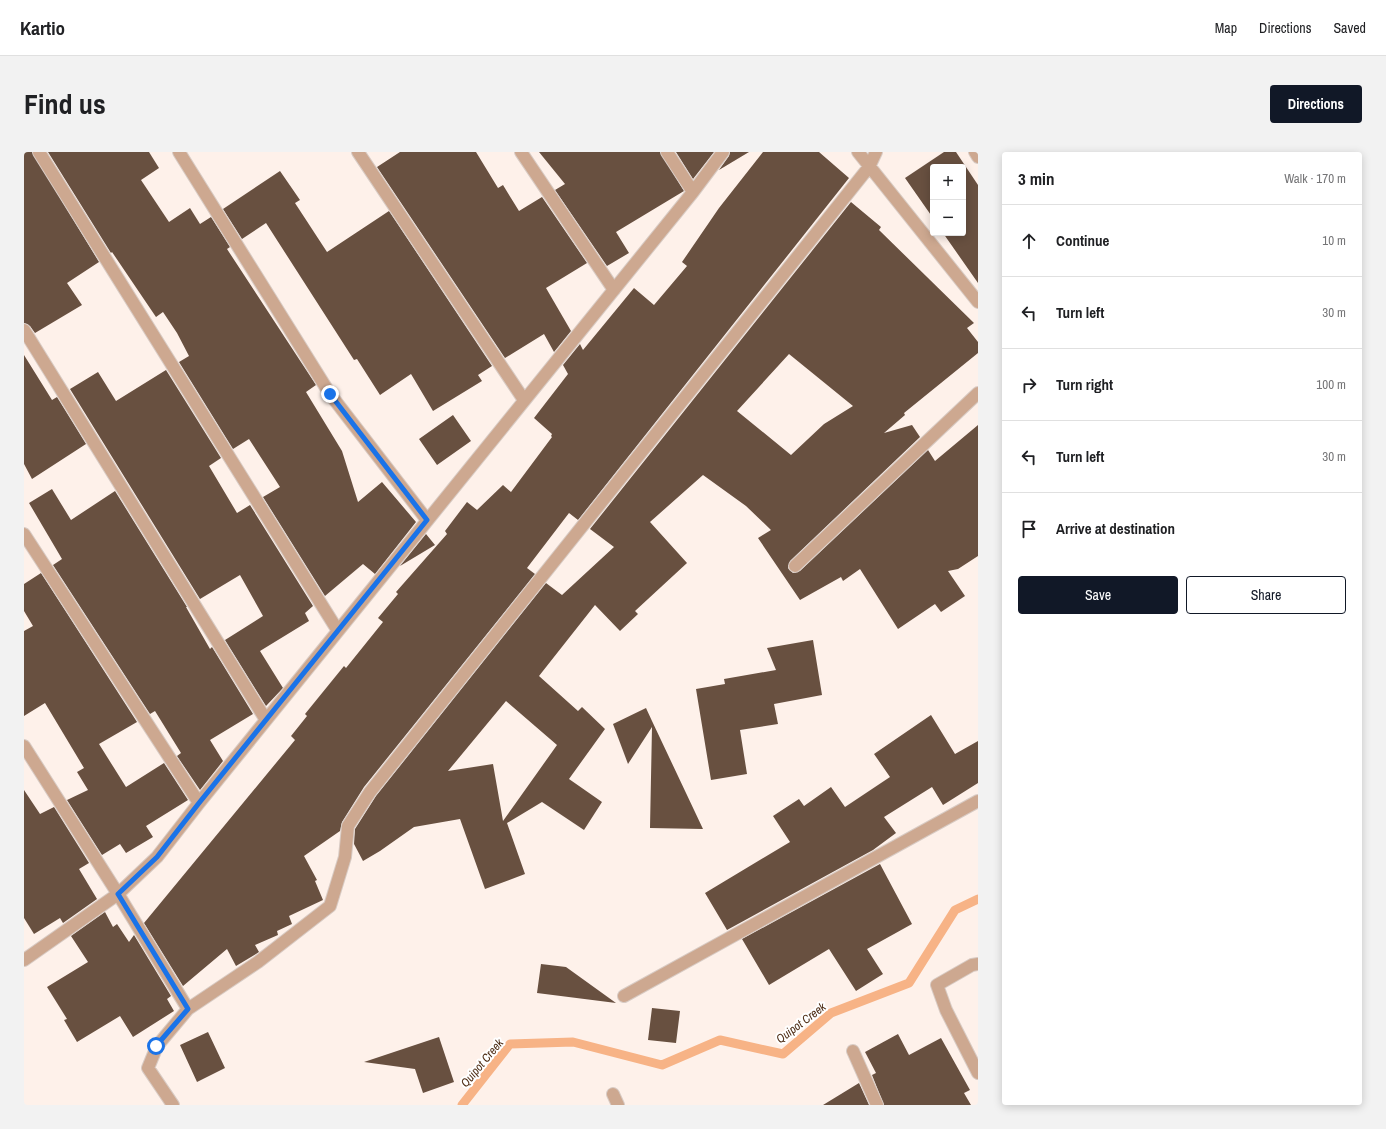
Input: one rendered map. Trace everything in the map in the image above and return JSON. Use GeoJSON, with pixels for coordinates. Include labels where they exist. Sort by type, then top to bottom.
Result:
{"type":"FeatureCollection","features":[{"type":"Feature","properties":{"kind":"street"},"geometry":{"type":"LineString","coordinates":[[39,152],[338,631]]}},
{"type":"Feature","properties":{"kind":"street"},"geometry":{"type":"LineString","coordinates":[[179,152],[330,394],[427,520]]}},
{"type":"Feature","properties":{"kind":"street"},"geometry":{"type":"LineString","coordinates":[[358,152],[524,400]]}},
{"type":"Feature","properties":{"kind":"street"},"geometry":{"type":"LineString","coordinates":[[521,152],[614,290]]}},
{"type":"Feature","properties":{"kind":"street"},"geometry":{"type":"LineString","coordinates":[[667,152],[693,192]]}},
{"type":"Feature","properties":{"kind":"street"},"geometry":{"type":"LineString","coordinates":[[24,960],[118,894],[157,857],[427,520],[693,192],[723,152]]}},
{"type":"Feature","properties":{"kind":"street"},"geometry":{"type":"LineString","coordinates":[[858,152],[978,302]]}},
{"type":"Feature","properties":{"kind":"street"},"geometry":{"type":"LineString","coordinates":[[172,1105],[148,1068],[156,1046],[188,1009],[258,962],[330,906],[345,857],[348,826],[370,792],[869,167],[876,152]]}},
{"type":"Feature","properties":{"kind":"street"},"geometry":{"type":"LineString","coordinates":[[974,152],[978,157]]}},
{"type":"Feature","properties":{"kind":"street"},"geometry":{"type":"LineString","coordinates":[[24,330],[266,720]]}},
{"type":"Feature","properties":{"kind":"street"},"geometry":{"type":"LineString","coordinates":[[795,566],[978,393]]}},
{"type":"Feature","properties":{"kind":"street"},"geometry":{"type":"LineString","coordinates":[[24,534],[199,803]]}},
{"type":"Feature","properties":{"kind":"street"},"geometry":{"type":"LineString","coordinates":[[24,746],[118,894],[188,1009]]}},
{"type":"Feature","properties":{"kind":"street"},"geometry":{"type":"LineString","coordinates":[[624,996],[978,801]]}},
{"type":"Feature","properties":{"kind":"street"},"geometry":{"type":"LineString","coordinates":[[978,964],[972,965],[937,985],[946,1010],[978,1073]]}},
{"type":"Feature","properties":{"kind":"street"},"geometry":{"type":"LineString","coordinates":[[853,1051],[877,1105]]}},
{"type":"Feature","properties":{"kind":"building"},"geometry":{"type":"Polygon","coordinates":[[[24,152],[32,152],[99,262],[67,283],[82,305],[35,333],[30,326],[24,323],[24,152]]]}},
{"type":"Feature","properties":{"kind":"building"},"geometry":{"type":"Polygon","coordinates":[[[48,152],[149,152],[159,168],[141,180],[169,222],[190,208],[200,224],[211,217],[230,247],[227,249],[316,385],[306,392],[342,451],[358,502],[382,482],[416,522],[375,574],[363,564],[325,596],[263,497],[280,487],[249,439],[233,449],[179,362],[189,356],[177,333],[163,312],[156,317],[112,252],[111,253],[48,152]]]}},
{"type":"Feature","properties":{"kind":"building"},"geometry":{"type":"Polygon","coordinates":[[[400,152],[476,152],[498,188],[503,185],[519,211],[542,197],[587,263],[546,288],[571,331],[554,352],[544,334],[505,358],[377,167],[400,152]]]}},
{"type":"Feature","properties":{"kind":"building"},"geometry":{"type":"Polygon","coordinates":[[[539,152],[660,152],[684,191],[616,232],[629,253],[607,266],[555,190],[565,184],[539,152]]]}},
{"type":"Feature","properties":{"kind":"building"},"geometry":{"type":"Polygon","coordinates":[[[676,152],[714,152],[693,179],[676,152]]]}},
{"type":"Feature","properties":{"kind":"building"},"geometry":{"type":"Polygon","coordinates":[[[730,152],[749,152],[719,170],[729,156],[730,152]]]}},
{"type":"Feature","properties":{"kind":"building"},"geometry":{"type":"Polygon","coordinates":[[[763,152],[819,152],[849,178],[578,520],[569,513],[527,568],[535,574],[364,787],[342,822],[340,831],[304,856],[317,880],[315,881],[323,900],[289,916],[292,924],[277,931],[278,935],[255,945],[259,952],[251,957],[236,966],[227,949],[183,986],[144,923],[295,740],[291,736],[307,716],[305,714],[344,666],[346,668],[383,622],[378,618],[398,594],[396,592],[447,534],[445,531],[467,502],[477,510],[503,485],[511,492],[552,437],[552,434],[534,418],[568,374],[563,365],[580,344],[583,350],[634,288],[654,305],[687,266],[682,262],[719,208],[763,152]]]}},
{"type":"Feature","properties":{"kind":"building"},"geometry":{"type":"Polygon","coordinates":[[[944,152],[956,152],[964,164],[930,164],[930,214],[905,178],[944,152]]]}},
{"type":"Feature","properties":{"kind":"building"},"geometry":{"type":"Polygon","coordinates":[[[966,167],[978,185],[978,283],[945,236],[966,236],[966,167]]]}},
{"type":"Feature","properties":{"kind":"building"},"geometry":{"type":"Polygon","coordinates":[[[280,171],[300,200],[295,203],[327,252],[389,211],[492,366],[478,375],[482,381],[433,411],[411,374],[380,395],[357,359],[354,360],[266,223],[242,239],[223,209],[280,171]]]}},
{"type":"Feature","properties":{"kind":"building"},"geometry":{"type":"Polygon","coordinates":[[[851,202],[881,227],[879,230],[974,323],[967,328],[978,342],[978,353],[904,413],[905,415],[884,433],[912,425],[920,437],[790,561],[788,568],[793,573],[800,571],[928,450],[935,461],[978,425],[978,556],[958,569],[948,571],[965,596],[941,612],[935,604],[898,629],[860,569],[843,581],[841,577],[800,600],[758,538],[771,530],[746,506],[703,475],[650,522],[687,563],[635,611],[638,614],[620,631],[595,605],[539,676],[578,711],[582,707],[605,729],[569,779],[602,802],[584,830],[542,802],[507,823],[525,874],[485,889],[460,819],[414,827],[363,861],[354,844],[355,829],[376,796],[546,583],[562,595],[614,547],[590,529],[851,202]],[[789,354],[737,411],[791,455],[824,424],[853,406],[789,354]],[[506,701],[448,771],[493,764],[503,821],[557,745],[506,701]]]}},
{"type":"Feature","properties":{"kind":"building"},"geometry":{"type":"Polygon","coordinates":[[[24,355],[52,400],[57,397],[86,444],[32,479],[24,464],[24,355]]]}},
{"type":"Feature","properties":{"kind":"building"},"geometry":{"type":"Polygon","coordinates":[[[166,370],[221,458],[209,466],[237,513],[250,505],[313,606],[305,613],[309,621],[260,651],[283,688],[266,706],[225,640],[263,616],[240,575],[200,599],[70,389],[98,372],[116,401],[166,370]]]}},
{"type":"Feature","properties":{"kind":"building"},"geometry":{"type":"Polygon","coordinates":[[[453,415],[471,441],[437,465],[419,439],[453,415]]]}},
{"type":"Feature","properties":{"kind":"building"},"geometry":{"type":"Polygon","coordinates":[[[52,489],[71,520],[115,491],[187,607],[210,649],[212,647],[253,714],[210,740],[223,761],[200,790],[177,756],[181,753],[155,711],[150,714],[53,565],[62,559],[29,503],[52,489]]]}},
{"type":"Feature","properties":{"kind":"building"},"geometry":{"type":"Polygon","coordinates":[[[426,534],[435,545],[400,566],[426,534]]]}},
{"type":"Feature","properties":{"kind":"building"},"geometry":{"type":"Polygon","coordinates":[[[41,573],[137,722],[99,744],[126,787],[164,763],[188,800],[146,826],[153,837],[126,853],[120,844],[102,855],[67,800],[88,790],[77,772],[84,768],[45,703],[24,716],[24,631],[33,626],[24,611],[24,584],[41,573]]]}},
{"type":"Feature","properties":{"kind":"building"},"geometry":{"type":"Polygon","coordinates":[[[813,640],[822,695],[774,704],[778,724],[740,730],[747,774],[711,780],[696,689],[725,684],[724,679],[776,670],[767,648],[813,640]]]}},
{"type":"Feature","properties":{"kind":"building"},"geometry":{"type":"Polygon","coordinates":[[[646,708],[703,829],[650,828],[652,727],[628,764],[613,724],[646,708]]]}},
{"type":"Feature","properties":{"kind":"building"},"geometry":{"type":"Polygon","coordinates":[[[931,715],[955,754],[978,741],[978,783],[943,805],[932,787],[884,817],[896,833],[873,850],[727,930],[705,893],[790,842],[773,816],[799,799],[804,806],[831,787],[845,807],[890,777],[874,754],[931,715]]]}},
{"type":"Feature","properties":{"kind":"building"},"geometry":{"type":"Polygon","coordinates":[[[24,790],[40,814],[54,807],[89,863],[79,869],[97,899],[63,923],[60,918],[34,934],[24,918],[24,790]]]}},
{"type":"Feature","properties":{"kind":"building"},"geometry":{"type":"Polygon","coordinates":[[[880,864],[912,924],[867,949],[883,974],[856,991],[829,949],[769,985],[742,939],[880,864]]]}},
{"type":"Feature","properties":{"kind":"building"},"geometry":{"type":"Polygon","coordinates":[[[105,912],[113,927],[117,924],[129,942],[134,935],[171,996],[167,999],[174,1011],[133,1037],[120,1016],[77,1042],[64,1020],[67,1019],[47,987],[88,962],[71,936],[105,912]]]}},
{"type":"Feature","properties":{"kind":"building"},"geometry":{"type":"Polygon","coordinates":[[[541,964],[566,967],[616,1003],[537,993],[541,964]]]}},
{"type":"Feature","properties":{"kind":"building"},"geometry":{"type":"Polygon","coordinates":[[[652,1008],[680,1011],[676,1043],[648,1040],[652,1008]]]}},
{"type":"Feature","properties":{"kind":"building"},"geometry":{"type":"Polygon","coordinates":[[[208,1032],[225,1068],[197,1082],[180,1045],[208,1032]]]}},
{"type":"Feature","properties":{"kind":"building"},"geometry":{"type":"Polygon","coordinates":[[[898,1034],[909,1055],[941,1038],[970,1090],[964,1093],[971,1105],[884,1105],[872,1075],[876,1073],[865,1052],[898,1034]]]}},
{"type":"Feature","properties":{"kind":"building"},"geometry":{"type":"Polygon","coordinates":[[[439,1037],[454,1082],[423,1093],[415,1069],[364,1062],[439,1037]]]}},
{"type":"Feature","properties":{"kind":"building"},"geometry":{"type":"Polygon","coordinates":[[[859,1083],[869,1105],[823,1105],[859,1083]]]}},
{"type":"Feature","properties":{"kind":"waterway","name":"Quipot Creek"},"geometry":{"type":"LineString","coordinates":[[462,1105],[510,1044],[573,1042],[662,1065],[720,1040],[783,1054],[831,1013],[909,983],[955,910],[978,899]]}},
{"type":"Feature","properties":{"kind":"route"},"geometry":{"type":"LineString","coordinates":[[156,1046],[188,1009],[118,894],[157,857],[427,520],[330,394]]}}]}
